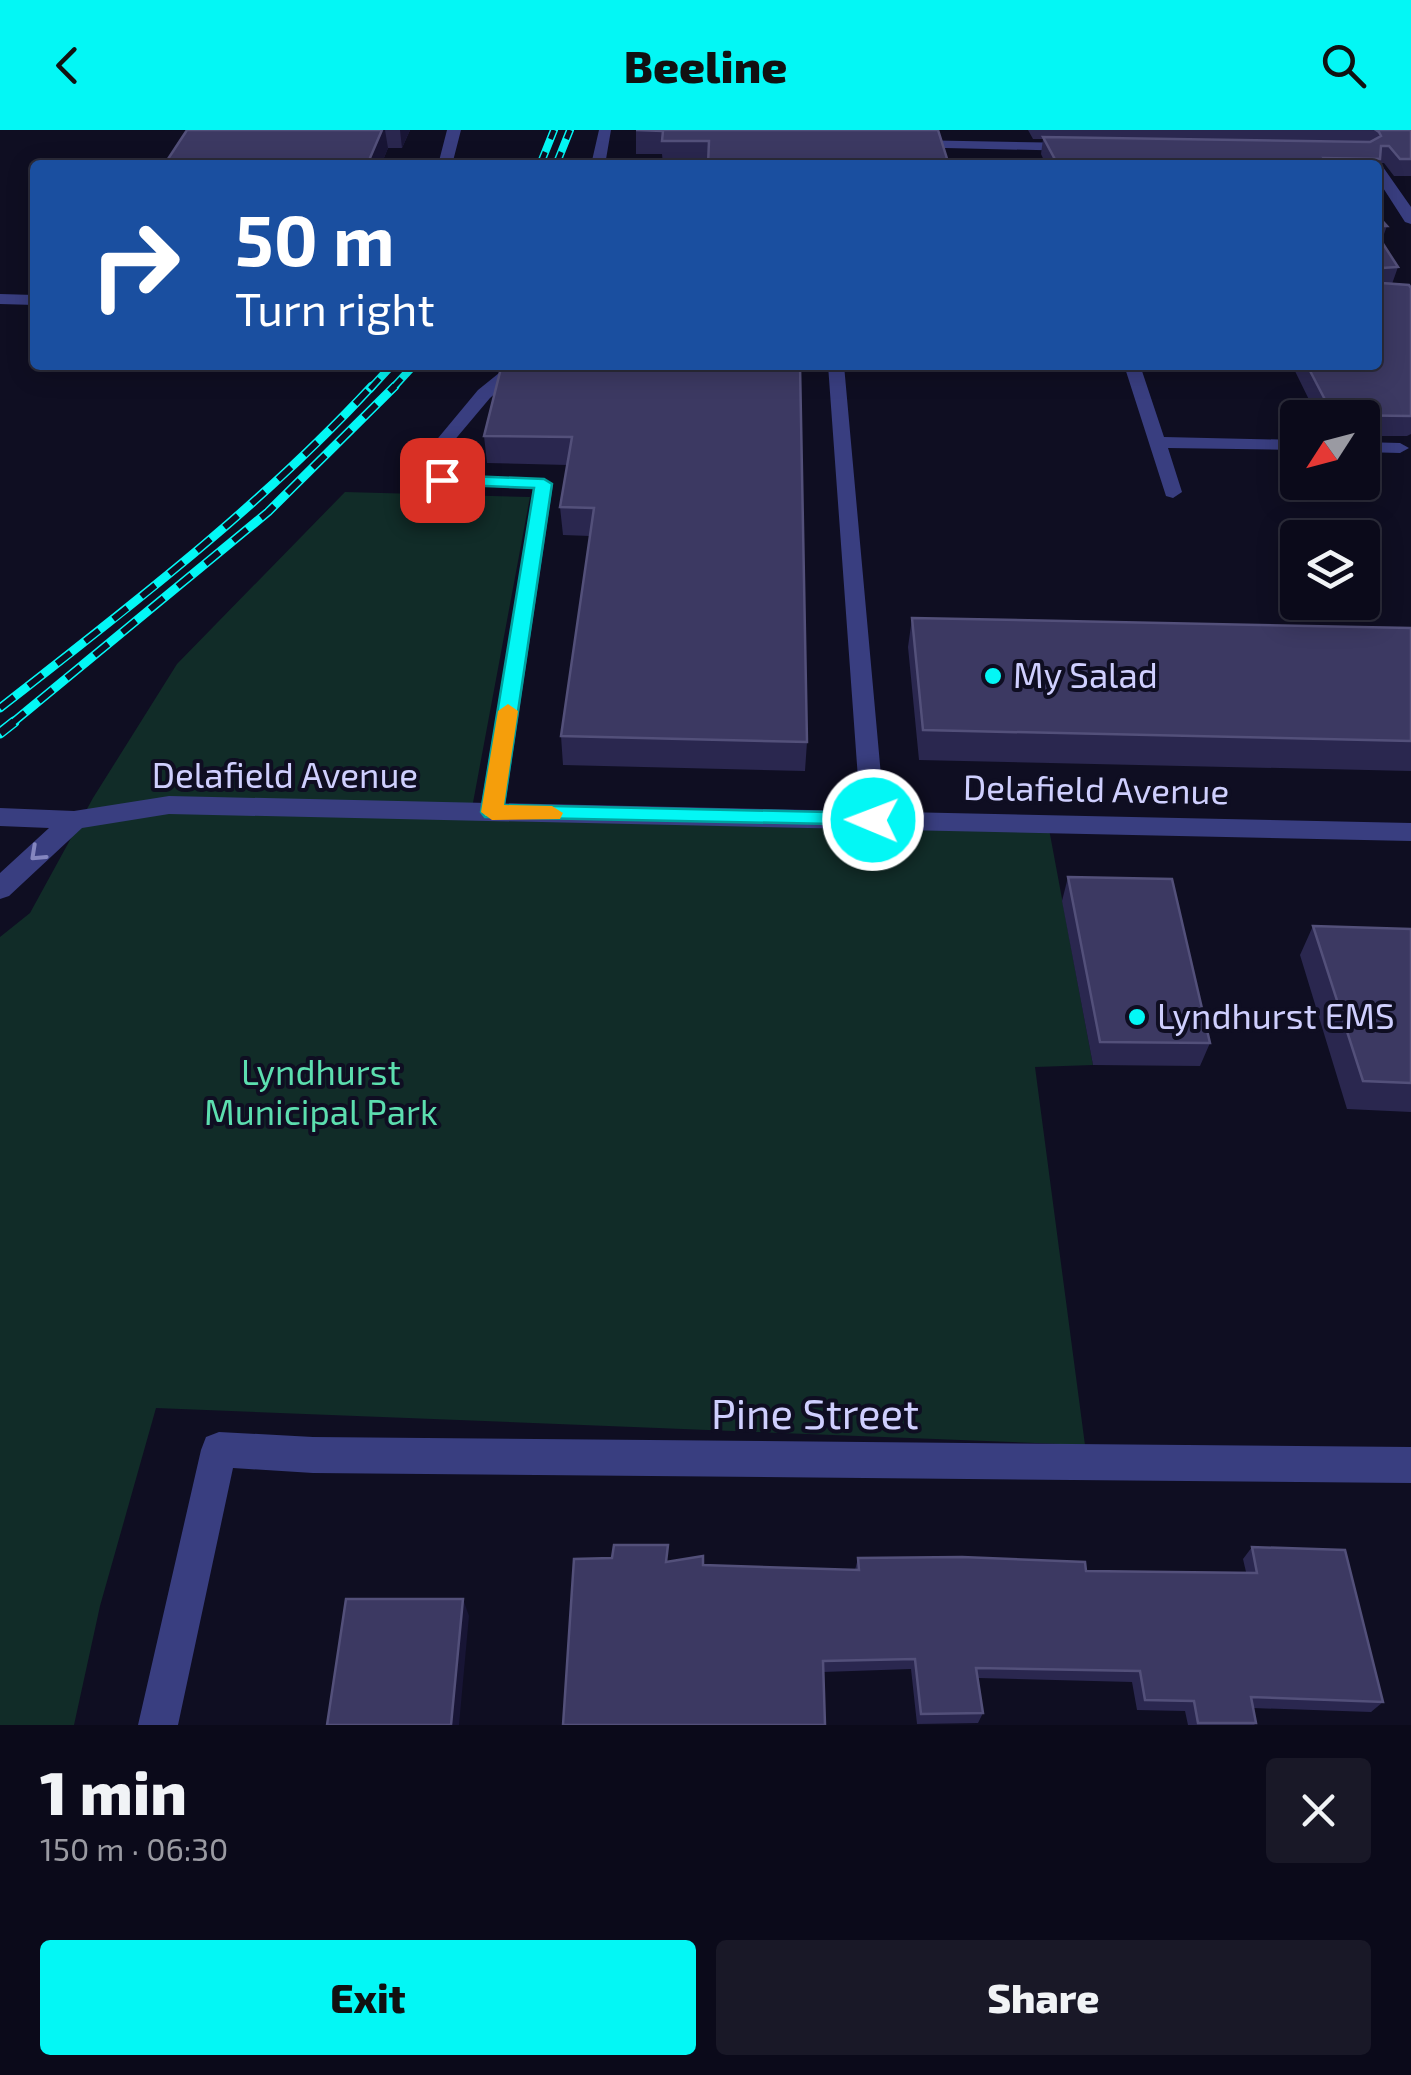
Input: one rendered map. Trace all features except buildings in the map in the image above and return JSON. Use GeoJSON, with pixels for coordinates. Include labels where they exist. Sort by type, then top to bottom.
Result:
{"type":"FeatureCollection","features":[{"type":"Feature","properties":{"kind":"street"},"geometry":{"type":"LineString","coordinates":[[445,160],[454,130]]}},
{"type":"Feature","properties":{"kind":"street"},"geometry":{"type":"LineString","coordinates":[[896,144],[1094,148]]}},
{"type":"Feature","properties":{"kind":"street"},"geometry":{"type":"LineString","coordinates":[[1382,176],[1411,218]]}},
{"type":"Feature","properties":{"kind":"street"},"geometry":{"type":"LineString","coordinates":[[0,300],[30,300]]}},
{"type":"Feature","properties":{"kind":"street","name":"Delafield Avenue"},"geometry":{"type":"LineString","coordinates":[[0,817],[74,820],[169,805],[1411,832]]}},
{"type":"Feature","properties":{"kind":"street"},"geometry":{"type":"LineString","coordinates":[[0,888],[74,820]]}},
{"type":"Feature","properties":{"kind":"street","name":"Pine Street"},"geometry":{"type":"LineString","coordinates":[[158,1725],[219,1450],[332,1455],[1411,1465]]}},
{"type":"Feature","properties":{"kind":"lane"},"geometry":{"type":"LineString","coordinates":[[599,160],[605,130]]}},
{"type":"Feature","properties":{"kind":"lane"},"geometry":{"type":"LineString","coordinates":[[492,812],[544,484],[442,480],[433,455],[484,394],[513,370]]}},
{"type":"Feature","properties":{"kind":"lane"},"geometry":{"type":"LineString","coordinates":[[836,370],[873,820]]}},
{"type":"Feature","properties":{"kind":"lane"},"geometry":{"type":"LineString","coordinates":[[1134,370],[1173,492]]}},
{"type":"Feature","properties":{"kind":"lane"},"geometry":{"type":"LineString","coordinates":[[1157,442],[1280,444]]}},
{"type":"Feature","properties":{"kind":"lane"},"geometry":{"type":"LineString","coordinates":[[1380,447],[1400,448]]}},
{"type":"Feature","properties":{"kind":"green space","name":"Lyndhurst Municipal Park"},"geometry":{"type":"Polygon","coordinates":[[[345,492],[530,497],[472,808],[1049,829],[1093,1065],[1035,1067],[1085,1445],[156,1408],[100,1606],[74,1725],[0,1725],[0,937],[30,913],[93,798],[177,664],[345,492]]]}},
{"type":"Feature","properties":{"kind":"railway"},"geometry":{"type":"LineString","coordinates":[[542,160],[554,130]]}},
{"type":"Feature","properties":{"kind":"railway"},"geometry":{"type":"LineString","coordinates":[[558,160],[570,130]]}},
{"type":"Feature","properties":{"kind":"railway"},"geometry":{"type":"LineString","coordinates":[[370,389],[387,370]]}},
{"type":"Feature","properties":{"kind":"railway"},"geometry":{"type":"LineString","coordinates":[[392,389],[409,370]]}},
{"type":"Feature","properties":{"kind":"railway"},"geometry":{"type":"LineString","coordinates":[[0,708],[239,514],[372,386]]}},
{"type":"Feature","properties":{"kind":"railway"},"geometry":{"type":"LineString","coordinates":[[11,724],[268,512],[392,389]]}},
{"type":"Feature","properties":{"kind":"railway"},"geometry":{"type":"LineString","coordinates":[[0,733],[14,722]]}},
{"type":"Feature","properties":{"kind":"slow traffic"},"geometry":{"type":"LineString","coordinates":[[508,711],[492,812],[552,813]]}},
{"type":"Feature","properties":{"kind":"place","name":"My Salad"},"geometry":{"type":"Point","coordinates":[993,676]}},
{"type":"Feature","properties":{"kind":"place","name":"Lyndhurst EMS"},"geometry":{"type":"Point","coordinates":[1137,1017]}},
{"type":"Feature","properties":{"kind":"route"},"geometry":{"type":"LineString","coordinates":[[442,480],[544,484],[492,812],[873,820]]}}]}
